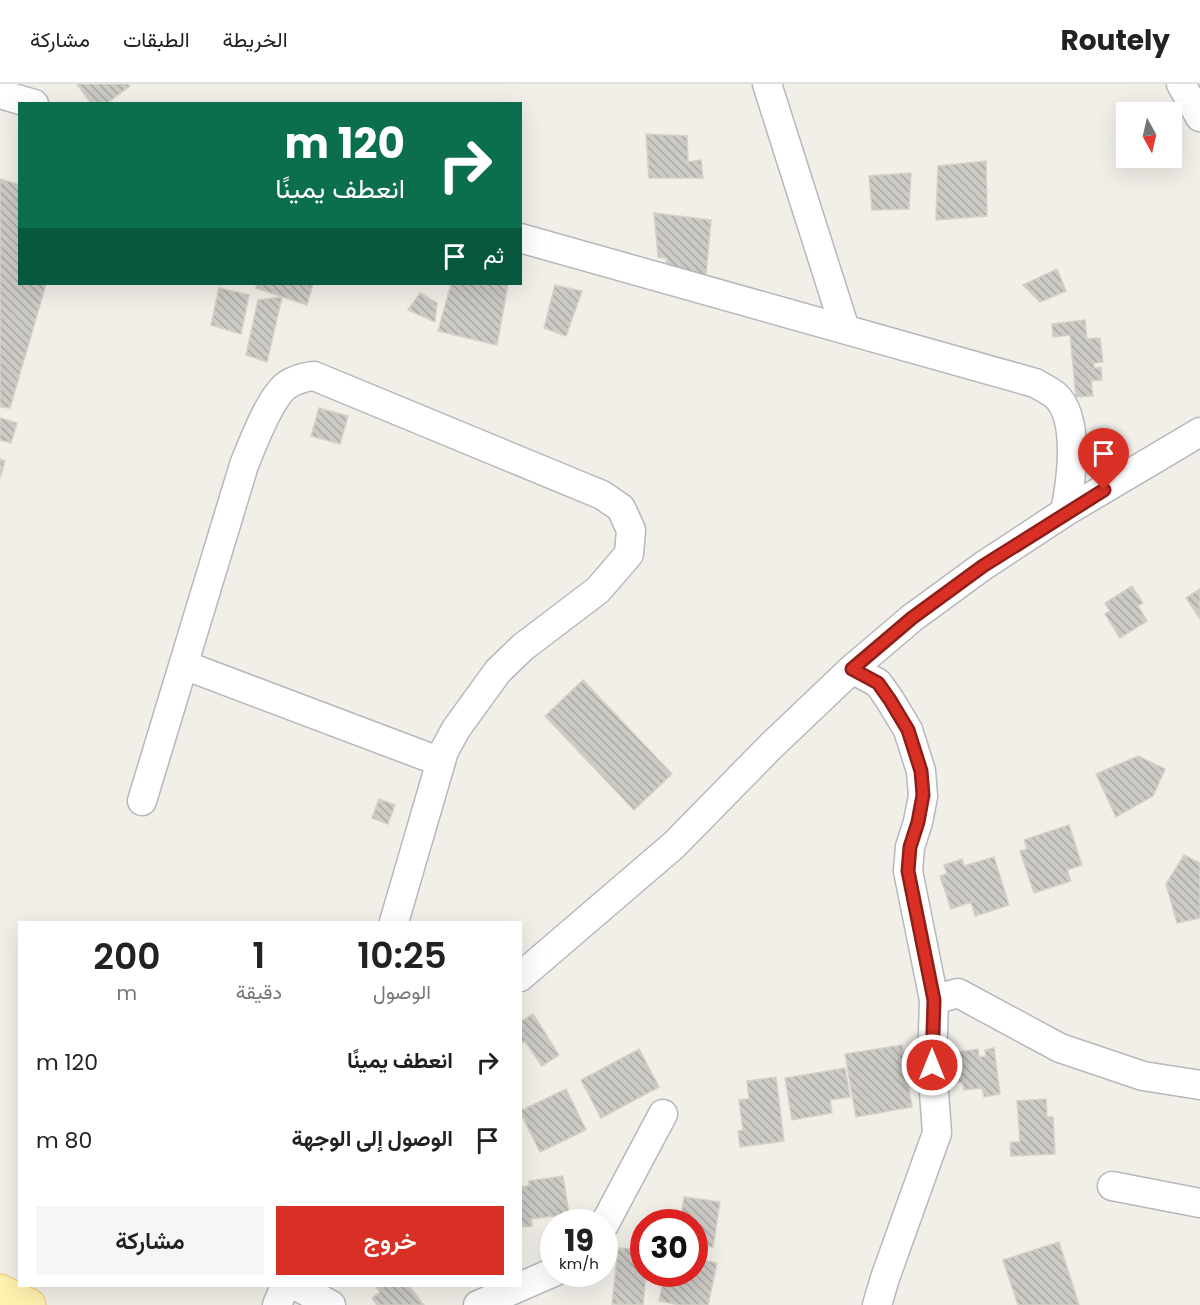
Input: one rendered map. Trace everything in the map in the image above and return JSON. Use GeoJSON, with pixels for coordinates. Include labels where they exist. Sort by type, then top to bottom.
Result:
{"type":"FeatureCollection","features":[{"type":"Feature","properties":{"kind":"main road"},"geometry":{"type":"LineString","coordinates":[[0,1291],[29,1305]]}},
{"type":"Feature","properties":{"kind":"street"},"geometry":{"type":"LineString","coordinates":[[767,84],[845,329]]}},
{"type":"Feature","properties":{"kind":"street"},"geometry":{"type":"LineString","coordinates":[[1181,84],[1200,117]]}},
{"type":"Feature","properties":{"kind":"street"},"geometry":{"type":"LineString","coordinates":[[0,94],[27,102]]}},
{"type":"Feature","properties":{"kind":"street"},"geometry":{"type":"LineString","coordinates":[[522,239],[1035,383],[1056,396],[1065,408],[1070,430],[1071,486],[1065,512]]}},
{"type":"Feature","properties":{"kind":"street"},"geometry":{"type":"LineString","coordinates":[[142,801],[244,465],[258,428],[285,387],[299,378],[314,376],[602,495],[621,508],[631,530],[629,554],[598,590],[523,647],[498,671],[456,729],[441,762],[394,921]]}},
{"type":"Feature","properties":{"kind":"street"},"geometry":{"type":"LineString","coordinates":[[522,975],[674,845],[771,746],[852,669],[912,618],[974,572],[1065,512],[1200,432]]}},
{"type":"Feature","properties":{"kind":"street"},"geometry":{"type":"LineString","coordinates":[[184,665],[441,762]]}},
{"type":"Feature","properties":{"kind":"street"},"geometry":{"type":"LineString","coordinates":[[852,669],[878,683],[890,700],[908,730],[921,771],[923,795],[910,847],[908,871],[934,1000],[932,1041],[938,1133],[877,1305]]}},
{"type":"Feature","properties":{"kind":"street"},"geometry":{"type":"LineString","coordinates":[[934,1000],[958,993],[1060,1048],[1143,1076],[1200,1085]]}},
{"type":"Feature","properties":{"kind":"street"},"geometry":{"type":"LineString","coordinates":[[613,1209],[663,1114]]}},
{"type":"Feature","properties":{"kind":"street"},"geometry":{"type":"LineString","coordinates":[[1112,1186],[1200,1203]]}},
{"type":"Feature","properties":{"kind":"street"},"geometry":{"type":"LineString","coordinates":[[522,1286],[540,1278]]}},
{"type":"Feature","properties":{"kind":"street"},"geometry":{"type":"LineString","coordinates":[[277,1305],[285,1287]]}},
{"type":"Feature","properties":{"kind":"street"},"geometry":{"type":"LineString","coordinates":[[299,1287],[331,1305]]}},
{"type":"Feature","properties":{"kind":"street"},"geometry":{"type":"LineString","coordinates":[[478,1305],[519,1287]]}},
{"type":"Feature","properties":{"kind":"building"},"geometry":{"type":"Polygon","coordinates":[[[77,84],[128,84],[130,86],[109,102],[90,102],[77,84]]]}},
{"type":"Feature","properties":{"kind":"building"},"geometry":{"type":"Polygon","coordinates":[[[646,134],[687,136],[688,162],[701,160],[703,178],[649,178],[646,134]]]}},
{"type":"Feature","properties":{"kind":"building"},"geometry":{"type":"Polygon","coordinates":[[[986,161],[987,216],[936,220],[938,166],[986,161]]]}},
{"type":"Feature","properties":{"kind":"building"},"geometry":{"type":"Polygon","coordinates":[[[911,173],[909,209],[872,210],[869,176],[911,173]]]}},
{"type":"Feature","properties":{"kind":"building"},"geometry":{"type":"Polygon","coordinates":[[[0,179],[18,184],[18,285],[46,285],[10,408],[0,407],[0,179]]]}},
{"type":"Feature","properties":{"kind":"building"},"geometry":{"type":"Polygon","coordinates":[[[654,213],[711,220],[706,275],[669,279],[666,258],[658,257],[654,213]]]}},
{"type":"Feature","properties":{"kind":"building"},"geometry":{"type":"Polygon","coordinates":[[[1057,269],[1066,291],[1040,302],[1023,285],[1057,269]]]}},
{"type":"Feature","properties":{"kind":"building"},"geometry":{"type":"Polygon","coordinates":[[[257,285],[313,285],[307,305],[256,288],[257,285]]]}},
{"type":"Feature","properties":{"kind":"building"},"geometry":{"type":"Polygon","coordinates":[[[451,285],[508,285],[497,345],[438,331],[451,285]]]}},
{"type":"Feature","properties":{"kind":"building"},"geometry":{"type":"Polygon","coordinates":[[[555,285],[582,291],[566,336],[544,328],[555,285]]]}},
{"type":"Feature","properties":{"kind":"building"},"geometry":{"type":"Polygon","coordinates":[[[219,288],[249,295],[241,334],[211,325],[219,288]]]}},
{"type":"Feature","properties":{"kind":"building"},"geometry":{"type":"Polygon","coordinates":[[[420,293],[437,303],[435,322],[408,310],[420,293]]]}},
{"type":"Feature","properties":{"kind":"building"},"geometry":{"type":"Polygon","coordinates":[[[282,297],[267,362],[246,355],[258,300],[282,297]]]}},
{"type":"Feature","properties":{"kind":"building"},"geometry":{"type":"Polygon","coordinates":[[[1085,320],[1087,339],[1100,338],[1103,362],[1094,363],[1094,368],[1101,367],[1102,380],[1091,381],[1093,396],[1076,397],[1070,335],[1053,337],[1052,324],[1085,320]]]}},
{"type":"Feature","properties":{"kind":"building"},"geometry":{"type":"Polygon","coordinates":[[[319,408],[348,416],[340,444],[311,436],[319,408]]]}},
{"type":"Feature","properties":{"kind":"building"},"geometry":{"type":"Polygon","coordinates":[[[0,418],[17,423],[11,443],[0,440],[0,418]]]}},
{"type":"Feature","properties":{"kind":"building"},"geometry":{"type":"Polygon","coordinates":[[[0,459],[5,461],[0,478],[0,459]]]}},
{"type":"Feature","properties":{"kind":"building"},"geometry":{"type":"Polygon","coordinates":[[[1132,586],[1143,603],[1138,606],[1147,621],[1120,638],[1105,614],[1110,611],[1105,603],[1132,586]]]}},
{"type":"Feature","properties":{"kind":"building"},"geometry":{"type":"Polygon","coordinates":[[[1200,589],[1200,619],[1186,598],[1200,589]]]}},
{"type":"Feature","properties":{"kind":"building"},"geometry":{"type":"Polygon","coordinates":[[[583,680],[672,774],[634,810],[545,716],[583,680]]]}},
{"type":"Feature","properties":{"kind":"building"},"geometry":{"type":"Polygon","coordinates":[[[1138,756],[1165,769],[1153,796],[1116,817],[1096,774],[1138,756]]]}},
{"type":"Feature","properties":{"kind":"building"},"geometry":{"type":"Polygon","coordinates":[[[379,799],[395,805],[388,824],[372,818],[379,799]]]}},
{"type":"Feature","properties":{"kind":"building"},"geometry":{"type":"Polygon","coordinates":[[[1069,825],[1082,865],[1067,870],[1071,881],[1034,893],[1020,851],[1027,849],[1024,840],[1069,825]]]}},
{"type":"Feature","properties":{"kind":"building"},"geometry":{"type":"Polygon","coordinates":[[[1184,855],[1200,863],[1200,918],[1177,923],[1166,884],[1184,855]]]}},
{"type":"Feature","properties":{"kind":"building"},"geometry":{"type":"Polygon","coordinates":[[[994,857],[1009,905],[975,916],[971,902],[951,909],[940,876],[947,874],[944,865],[962,859],[964,866],[994,857]]]}},
{"type":"Feature","properties":{"kind":"building"},"geometry":{"type":"Polygon","coordinates":[[[533,1014],[559,1055],[542,1066],[525,1041],[522,1043],[522,1021],[533,1014]]]}},
{"type":"Feature","properties":{"kind":"building"},"geometry":{"type":"Polygon","coordinates":[[[902,1045],[912,1107],[856,1117],[845,1054],[902,1045]]]}},
{"type":"Feature","properties":{"kind":"building"},"geometry":{"type":"Polygon","coordinates":[[[994,1048],[1000,1094],[984,1097],[982,1088],[964,1090],[962,1082],[948,1084],[944,1054],[978,1049],[979,1057],[986,1056],[985,1050],[994,1048]]]}},
{"type":"Feature","properties":{"kind":"building"},"geometry":{"type":"Polygon","coordinates":[[[639,1049],[659,1087],[601,1118],[581,1080],[639,1049]]]}},
{"type":"Feature","properties":{"kind":"building"},"geometry":{"type":"Polygon","coordinates":[[[845,1068],[850,1097],[830,1100],[832,1113],[792,1120],[785,1078],[845,1068]]]}},
{"type":"Feature","properties":{"kind":"building"},"geometry":{"type":"Polygon","coordinates":[[[776,1077],[784,1141],[740,1147],[738,1131],[743,1130],[739,1100],[749,1099],[747,1081],[776,1077]]]}},
{"type":"Feature","properties":{"kind":"building"},"geometry":{"type":"Polygon","coordinates":[[[566,1089],[586,1130],[540,1152],[522,1115],[522,1110],[566,1089]]]}},
{"type":"Feature","properties":{"kind":"building"},"geometry":{"type":"Polygon","coordinates":[[[1046,1099],[1047,1117],[1053,1117],[1055,1154],[1011,1156],[1010,1142],[1020,1142],[1017,1101],[1046,1099]]]}},
{"type":"Feature","properties":{"kind":"building"},"geometry":{"type":"Polygon","coordinates":[[[563,1176],[568,1209],[540,1209],[540,1218],[531,1219],[532,1226],[522,1227],[522,1187],[529,1186],[529,1181],[563,1176]]]}},
{"type":"Feature","properties":{"kind":"building"},"geometry":{"type":"Polygon","coordinates":[[[684,1197],[720,1202],[713,1247],[708,1246],[708,1209],[682,1209],[684,1197]]]}},
{"type":"Feature","properties":{"kind":"building"},"geometry":{"type":"Polygon","coordinates":[[[1059,1242],[1079,1305],[1018,1305],[1003,1260],[1059,1242]]]}},
{"type":"Feature","properties":{"kind":"building"},"geometry":{"type":"Polygon","coordinates":[[[618,1248],[630,1249],[630,1287],[645,1287],[643,1305],[612,1304],[614,1287],[618,1287],[618,1248]]]}},
{"type":"Feature","properties":{"kind":"building"},"geometry":{"type":"Polygon","coordinates":[[[708,1261],[717,1263],[708,1305],[680,1305],[659,1301],[662,1287],[708,1287],[708,1261]]]}},
{"type":"Feature","properties":{"kind":"building"},"geometry":{"type":"Polygon","coordinates":[[[376,1287],[410,1287],[424,1305],[377,1305],[372,1298],[380,1292],[376,1287]]]}},
{"type":"Feature","properties":{"kind":"route"},"geometry":{"type":"LineString","coordinates":[[932,1065],[934,1000],[908,871],[910,847],[923,795],[921,771],[908,730],[890,700],[878,683],[852,669],[912,618],[983,566],[1065,512],[1104,490]]}}]}
